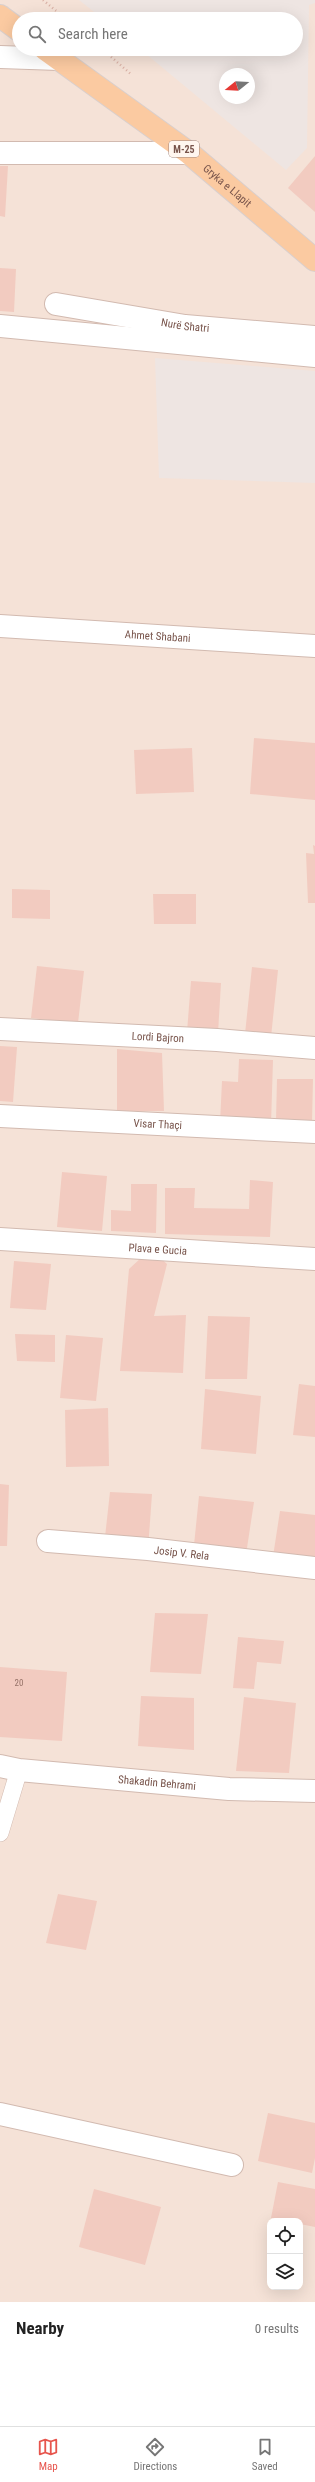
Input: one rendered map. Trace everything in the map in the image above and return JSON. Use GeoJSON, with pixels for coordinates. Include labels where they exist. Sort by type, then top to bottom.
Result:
{"type":"FeatureCollection","features":[{"type":"Feature","properties":{"kind":"main road"},"geometry":{"type":"LineString","coordinates":[[0,16],[12,25]]}},
{"type":"Feature","properties":{"kind":"main road","name":"Gryka e Llapit"},"geometry":{"type":"LineString","coordinates":[[55,56],[189,152],[315,260]]}},
{"type":"Feature","properties":{"kind":"street","name":"Gryka e Llapit"},"geometry":{"type":"LineString","coordinates":[[0,57],[17,56]]}},
{"type":"Feature","properties":{"kind":"street"},"geometry":{"type":"LineString","coordinates":[[0,153],[189,152]]}},
{"type":"Feature","properties":{"kind":"street","name":"Nurë Shatri"},"geometry":{"type":"LineString","coordinates":[[56,304],[185,326],[315,337]]}},
{"type":"Feature","properties":{"kind":"street"},"geometry":{"type":"LineString","coordinates":[[0,326],[315,356]]}},
{"type":"Feature","properties":{"kind":"street","name":"Ahmet Shabani"},"geometry":{"type":"LineString","coordinates":[[0,626],[315,646]]}},
{"type":"Feature","properties":{"kind":"street","name":"Lordi Bajron"},"geometry":{"type":"LineString","coordinates":[[0,1029],[217,1040],[315,1048]]}},
{"type":"Feature","properties":{"kind":"street","name":"Visar Thaçi"},"geometry":{"type":"LineString","coordinates":[[0,1116],[315,1132]]}},
{"type":"Feature","properties":{"kind":"street","name":"Plava e Gucia"},"geometry":{"type":"LineString","coordinates":[[0,1239],[315,1259]]}},
{"type":"Feature","properties":{"kind":"street","name":"Josip V. Rela"},"geometry":{"type":"LineString","coordinates":[[48,1541],[148,1549],[315,1568]]}},
{"type":"Feature","properties":{"kind":"street","name":"Shakadin Behrami"},"geometry":{"type":"LineString","coordinates":[[10,1768],[229,1789],[315,1791]]}},
{"type":"Feature","properties":{"kind":"street"},"geometry":{"type":"LineString","coordinates":[[0,2114],[232,2165]]}},
{"type":"Feature","properties":{"kind":"lane"},"geometry":{"type":"LineString","coordinates":[[0,1833],[10,1768]]}},
{"type":"Feature","properties":{"kind":"path"},"geometry":{"type":"LineString","coordinates":[[43,0],[58,12]]}},
{"type":"Feature","properties":{"kind":"shaded area"},"geometry":{"type":"Polygon","coordinates":[[[0,0],[315,0],[315,2302],[0,2302],[0,0]]]}},
{"type":"Feature","properties":{"kind":"shaded area"},"geometry":{"type":"Polygon","coordinates":[[[79,0],[315,0],[315,3],[309,5],[307,148],[286,170],[148,56],[303,56],[303,12],[94,12],[79,0]]]}},
{"type":"Feature","properties":{"kind":"shaded area"},"geometry":{"type":"Polygon","coordinates":[[[155,358],[315,371],[315,483],[159,478],[155,358]]]}},
{"type":"Feature","properties":{"kind":"building"},"geometry":{"type":"Polygon","coordinates":[[[315,156],[315,212],[288,188],[315,156]]]}},
{"type":"Feature","properties":{"kind":"building"},"geometry":{"type":"Polygon","coordinates":[[[0,166],[8,166],[5,217],[0,216],[0,166]]]}},
{"type":"Feature","properties":{"kind":"building"},"geometry":{"type":"Polygon","coordinates":[[[0,268],[16,269],[14,312],[0,311],[0,268]]]}},
{"type":"Feature","properties":{"kind":"building"},"geometry":{"type":"Polygon","coordinates":[[[254,738],[315,743],[315,800],[250,794],[254,738]]]}},
{"type":"Feature","properties":{"kind":"building"},"geometry":{"type":"Polygon","coordinates":[[[192,748],[194,792],[136,794],[134,750],[192,748]]]}},
{"type":"Feature","properties":{"kind":"building"},"geometry":{"type":"Polygon","coordinates":[[[313,845],[315,846],[315,903],[308,903],[306,853],[314,854],[313,845]]]}},
{"type":"Feature","properties":{"kind":"building"},"geometry":{"type":"Polygon","coordinates":[[[12,889],[50,890],[50,919],[12,918],[12,889]]]}},
{"type":"Feature","properties":{"kind":"building"},"geometry":{"type":"Polygon","coordinates":[[[153,894],[196,894],[196,924],[154,924],[153,894]]]}},
{"type":"Feature","properties":{"kind":"building"},"geometry":{"type":"Polygon","coordinates":[[[37,966],[84,971],[78,1023],[31,1018],[37,966]]]}},
{"type":"Feature","properties":{"kind":"building"},"geometry":{"type":"Polygon","coordinates":[[[252,967],[278,970],[271,1037],[245,1034],[252,967]]]}},
{"type":"Feature","properties":{"kind":"building"},"geometry":{"type":"Polygon","coordinates":[[[191,981],[221,983],[218,1033],[187,1032],[191,981]]]}},
{"type":"Feature","properties":{"kind":"building"},"geometry":{"type":"Polygon","coordinates":[[[0,1046],[17,1047],[13,1102],[0,1101],[0,1046]]]}},
{"type":"Feature","properties":{"kind":"building"},"geometry":{"type":"Polygon","coordinates":[[[117,1049],[162,1053],[164,1111],[117,1111],[117,1049]]]}},
{"type":"Feature","properties":{"kind":"building"},"geometry":{"type":"Polygon","coordinates":[[[239,1059],[273,1060],[271,1124],[220,1123],[222,1081],[238,1082],[239,1059]]]}},
{"type":"Feature","properties":{"kind":"building"},"geometry":{"type":"Polygon","coordinates":[[[277,1079],[313,1079],[312,1122],[276,1121],[277,1079]]]}},
{"type":"Feature","properties":{"kind":"building"},"geometry":{"type":"Polygon","coordinates":[[[62,1172],[107,1176],[102,1231],[57,1227],[62,1172]]]}},
{"type":"Feature","properties":{"kind":"building"},"geometry":{"type":"Polygon","coordinates":[[[250,1180],[273,1182],[270,1237],[165,1234],[165,1188],[195,1188],[194,1208],[249,1209],[250,1180]]]}},
{"type":"Feature","properties":{"kind":"building"},"geometry":{"type":"Polygon","coordinates":[[[131,1184],[157,1184],[156,1233],[111,1231],[111,1210],[131,1211],[131,1184]]]}},
{"type":"Feature","properties":{"kind":"building"},"geometry":{"type":"Polygon","coordinates":[[[159,1257],[167,1264],[154,1316],[186,1315],[183,1373],[120,1371],[129,1269],[141,1258],[159,1257]]]}},
{"type":"Feature","properties":{"kind":"building"},"geometry":{"type":"Polygon","coordinates":[[[14,1261],[51,1264],[46,1310],[10,1308],[14,1261]]]}},
{"type":"Feature","properties":{"kind":"building"},"geometry":{"type":"Polygon","coordinates":[[[208,1316],[250,1317],[247,1379],[205,1379],[208,1316]]]}},
{"type":"Feature","properties":{"kind":"building"},"geometry":{"type":"Polygon","coordinates":[[[15,1334],[55,1335],[55,1362],[17,1361],[15,1334]]]}},
{"type":"Feature","properties":{"kind":"building"},"geometry":{"type":"Polygon","coordinates":[[[66,1335],[103,1338],[96,1401],[60,1398],[66,1335]]]}},
{"type":"Feature","properties":{"kind":"building"},"geometry":{"type":"Polygon","coordinates":[[[299,1384],[315,1386],[315,1437],[293,1435],[299,1384]]]}},
{"type":"Feature","properties":{"kind":"building"},"geometry":{"type":"Polygon","coordinates":[[[205,1389],[261,1396],[256,1454],[201,1449],[205,1389]]]}},
{"type":"Feature","properties":{"kind":"building"},"geometry":{"type":"Polygon","coordinates":[[[108,1408],[109,1466],[66,1467],[65,1410],[108,1408]]]}},
{"type":"Feature","properties":{"kind":"building"},"geometry":{"type":"Polygon","coordinates":[[[0,1484],[9,1485],[7,1546],[0,1546],[0,1484]]]}},
{"type":"Feature","properties":{"kind":"building"},"geometry":{"type":"Polygon","coordinates":[[[110,1492],[152,1494],[148,1549],[104,1546],[110,1492]]]}},
{"type":"Feature","properties":{"kind":"building"},"geometry":{"type":"Polygon","coordinates":[[[199,1496],[254,1502],[245,1561],[193,1555],[199,1496]]]}},
{"type":"Feature","properties":{"kind":"building"},"geometry":{"type":"Polygon","coordinates":[[[280,1511],[315,1515],[315,1568],[272,1563],[280,1511]]]}},
{"type":"Feature","properties":{"kind":"building"},"geometry":{"type":"Polygon","coordinates":[[[155,1613],[208,1614],[201,1674],[150,1672],[155,1613]]]}},
{"type":"Feature","properties":{"kind":"building"},"geometry":{"type":"Polygon","coordinates":[[[238,1637],[284,1641],[281,1664],[257,1662],[254,1689],[233,1688],[238,1637]]]}},
{"type":"Feature","properties":{"kind":"building"},"geometry":{"type":"Polygon","coordinates":[[[0,1667],[67,1672],[62,1741],[0,1737],[0,1667]]]}},
{"type":"Feature","properties":{"kind":"building"},"geometry":{"type":"Polygon","coordinates":[[[141,1696],[194,1698],[194,1750],[138,1746],[141,1696]]]}},
{"type":"Feature","properties":{"kind":"building"},"geometry":{"type":"Polygon","coordinates":[[[244,1697],[296,1703],[289,1773],[236,1771],[244,1697]]]}},
{"type":"Feature","properties":{"kind":"building"},"geometry":{"type":"Polygon","coordinates":[[[58,1894],[97,1901],[86,1950],[46,1943],[58,1894]]]}},
{"type":"Feature","properties":{"kind":"building"},"geometry":{"type":"Polygon","coordinates":[[[268,2113],[315,2123],[315,2158],[312,2173],[258,2161],[268,2113]]]}},
{"type":"Feature","properties":{"kind":"building"},"geometry":{"type":"Polygon","coordinates":[[[278,2182],[315,2189],[315,2227],[303,2225],[303,2218],[271,2218],[278,2182]]]}},
{"type":"Feature","properties":{"kind":"building"},"geometry":{"type":"Polygon","coordinates":[[[94,2189],[161,2207],[145,2265],[79,2247],[94,2189]]]}}]}
